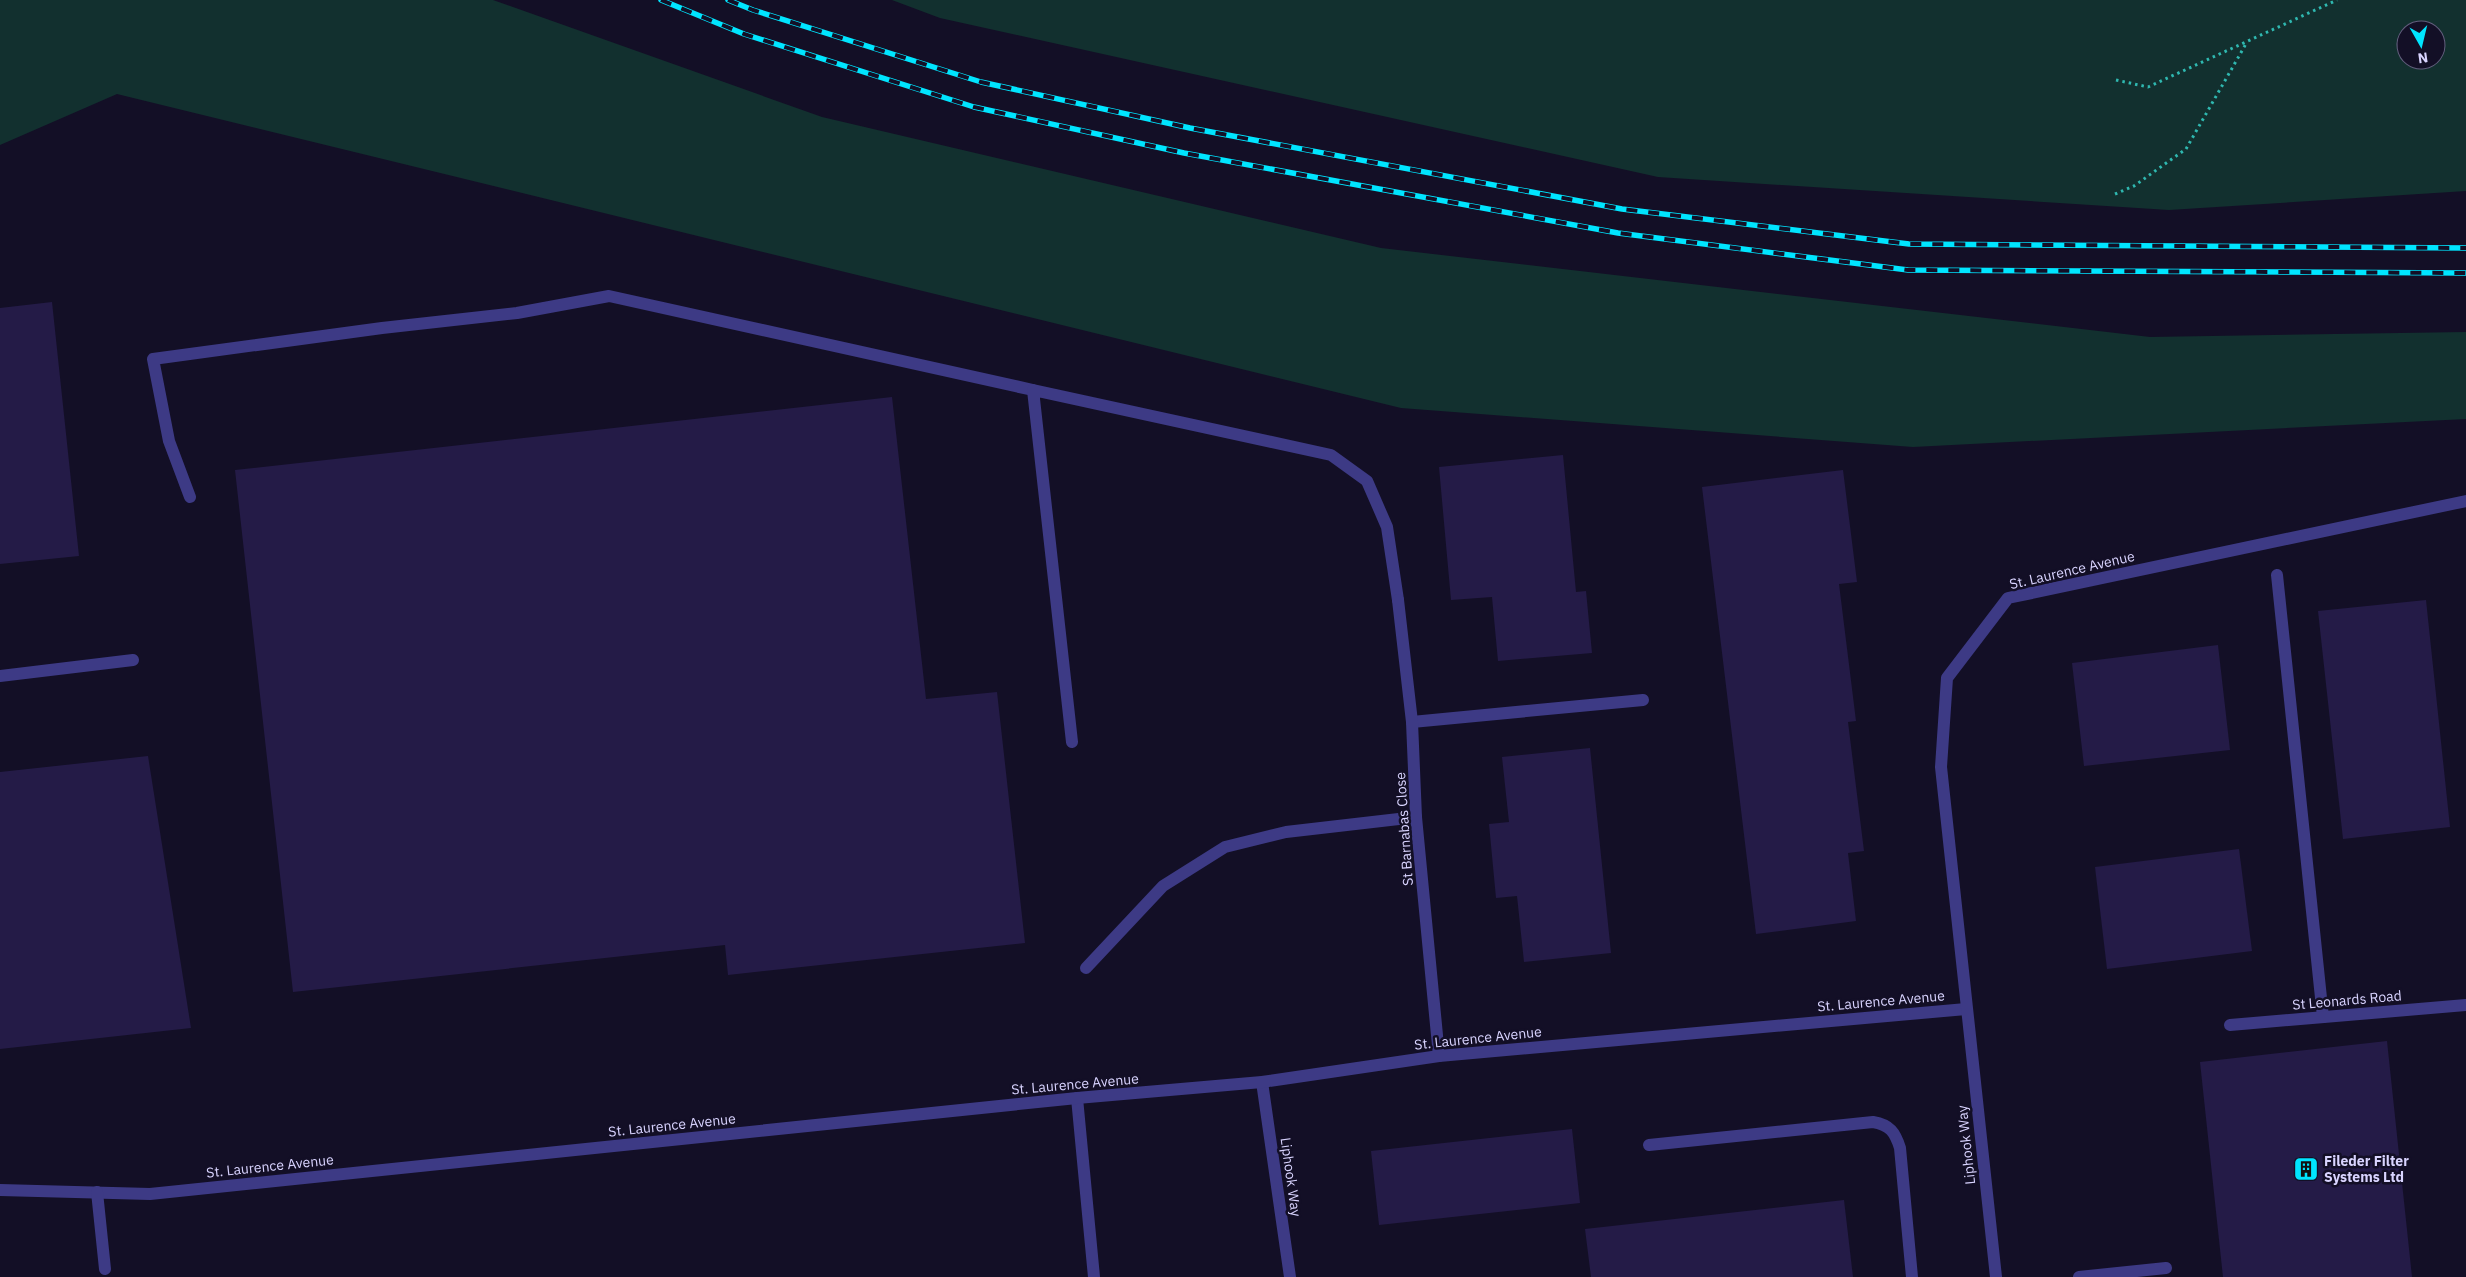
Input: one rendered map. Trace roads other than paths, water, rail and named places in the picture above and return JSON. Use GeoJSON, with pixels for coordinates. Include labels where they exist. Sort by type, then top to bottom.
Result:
{"type":"FeatureCollection","features":[{"type":"Feature","properties":{"kind":"street","name":"St Barnabas Close"},"geometry":{"type":"LineString","coordinates":[[190,497],[169,441],[154,359],[382,328],[517,313],[609,296],[1330,455],[1367,481],[1387,527],[1398,600],[1412,722],[1416,817],[1439,1056]]}},
{"type":"Feature","properties":{"kind":"street"},"geometry":{"type":"LineString","coordinates":[[1033,390],[1072,742]]}},
{"type":"Feature","properties":{"kind":"street","name":"St. Laurence Avenue"},"geometry":{"type":"LineString","coordinates":[[0,1190],[150,1194],[1077,1098],[1262,1082],[1439,1056],[1966,1009],[1941,766],[1947,678],[2008,598],[2466,501]]}},
{"type":"Feature","properties":{"kind":"street"},"geometry":{"type":"LineString","coordinates":[[2277,575],[2323,1018]]}},
{"type":"Feature","properties":{"kind":"street"},"geometry":{"type":"LineString","coordinates":[[0,676],[133,660]]}},
{"type":"Feature","properties":{"kind":"street"},"geometry":{"type":"LineString","coordinates":[[1412,722],[1643,700]]}},
{"type":"Feature","properties":{"kind":"street"},"geometry":{"type":"LineString","coordinates":[[1086,968],[1163,886],[1225,847],[1286,832],[1416,817]]}},
{"type":"Feature","properties":{"kind":"street","name":"St Leonards Road"},"geometry":{"type":"LineString","coordinates":[[2230,1025],[2466,1006]]}},
{"type":"Feature","properties":{"kind":"street","name":"Liphook Way"},"geometry":{"type":"LineString","coordinates":[[1966,1009],[1996,1277]]}},
{"type":"Feature","properties":{"kind":"street","name":"Liphook Way"},"geometry":{"type":"LineString","coordinates":[[1262,1082],[1290,1277]]}},
{"type":"Feature","properties":{"kind":"street"},"geometry":{"type":"LineString","coordinates":[[1077,1098],[1094,1277]]}},
{"type":"Feature","properties":{"kind":"street"},"geometry":{"type":"LineString","coordinates":[[1648,1145],[1874,1122],[1886,1124],[1896,1134],[1900,1148],[1912,1277]]}},
{"type":"Feature","properties":{"kind":"street"},"geometry":{"type":"LineString","coordinates":[[97,1192],[105,1268]]}},
{"type":"Feature","properties":{"kind":"street"},"geometry":{"type":"LineString","coordinates":[[2079,1277],[2166,1268]]}},
{"type":"Feature","properties":{"kind":"railway"},"geometry":{"type":"LineString","coordinates":[[661,0],[744,34],[974,107],[1184,153],[1618,233],[1908,270],[2466,273]]}},
{"type":"Feature","properties":{"kind":"railway"},"geometry":{"type":"LineString","coordinates":[[728,0],[753,10],[981,82],[1190,128],[1622,209],[1909,244],[2466,248]]}},
{"type":"Feature","properties":{"kind":"place","name":"Fileder Filter Systems Ltd"},"geometry":{"type":"Point","coordinates":[2306,1169]}}]}
